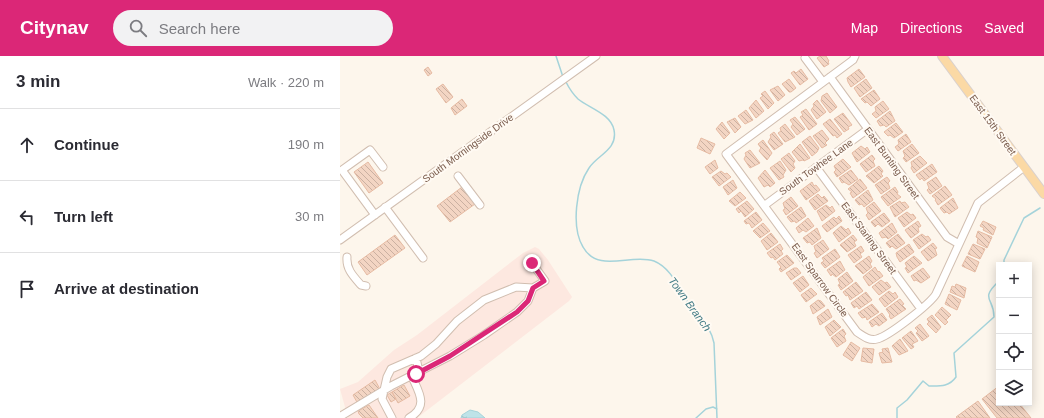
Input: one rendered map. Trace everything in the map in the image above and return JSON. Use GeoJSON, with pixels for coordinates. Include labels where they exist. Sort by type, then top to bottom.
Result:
{"type":"FeatureCollection","features":[{"type":"Feature","properties":{"kind":"main road","name":"East 15th Street"},"geometry":{"type":"LineString","coordinates":[[942,56],[1044,194]]}},
{"type":"Feature","properties":{"kind":"street","name":"South Morningside Drive"},"geometry":{"type":"LineString","coordinates":[[340,240],[596,56]]}},
{"type":"Feature","properties":{"kind":"street","name":"East Sparrow Circle"},"geometry":{"type":"LineString","coordinates":[[856,56],[853,60],[726,154],[857,332],[866,338],[877,339],[888,334],[930,302],[936,294],[978,203],[1024,167]]}},
{"type":"Feature","properties":{"kind":"street"},"geometry":{"type":"LineString","coordinates":[[805,58],[823,82]]}},
{"type":"Feature","properties":{"kind":"street","name":"East Bunting Street"},"geometry":{"type":"LineString","coordinates":[[830,77],[947,237],[959,244]]}},
{"type":"Feature","properties":{"kind":"street","name":"South Towhee Lane"},"geometry":{"type":"LineString","coordinates":[[765,205],[868,129]]}},
{"type":"Feature","properties":{"kind":"street"},"geometry":{"type":"LineString","coordinates":[[375,215],[342,170],[370,150],[383,167]]}},
{"type":"Feature","properties":{"kind":"street","name":"East Starling Street"},"geometry":{"type":"LineString","coordinates":[[816,167],[921,309]]}},
{"type":"Feature","properties":{"kind":"street"},"geometry":{"type":"LineString","coordinates":[[458,176],[480,206]]}},
{"type":"Feature","properties":{"kind":"street"},"geometry":{"type":"LineString","coordinates":[[386,207],[423,258]]}},
{"type":"Feature","properties":{"kind":"street"},"geometry":{"type":"LineString","coordinates":[[347,257],[346,266],[360,285],[366,286]]}},
{"type":"Feature","properties":{"kind":"street"},"geometry":{"type":"LineString","coordinates":[[392,418],[382,399],[387,377],[391,369],[416,358],[436,344],[457,321],[484,300],[516,287],[533,288],[544,281],[532,263]]}},
{"type":"Feature","properties":{"kind":"street"},"geometry":{"type":"LineString","coordinates":[[341,416],[450,356],[517,312],[528,301],[533,288]]}},
{"type":"Feature","properties":{"kind":"street"},"geometry":{"type":"LineString","coordinates":[[410,418],[420,407],[421,400],[421,394],[413,379],[418,367],[416,358]]}},
{"type":"Feature","properties":{"kind":"shaded area"},"geometry":{"type":"Polygon","coordinates":[[[535,247],[539,249],[548,260],[572,297],[569,301],[417,418],[348,418],[340,389],[358,382],[394,350],[417,335],[523,253],[535,247]]]}},
{"type":"Feature","properties":{"kind":"water"},"geometry":{"type":"Polygon","coordinates":[[[470,410],[478,412],[485,418],[461,418],[462,415],[470,410]]]}},
{"type":"Feature","properties":{"kind":"building"},"geometry":{"type":"Polygon","coordinates":[[[820,56],[826,56],[829,64],[824,67],[817,58],[820,56]]]}},
{"type":"Feature","properties":{"kind":"building"},"geometry":{"type":"Polygon","coordinates":[[[428,67],[432,73],[428,76],[424,70],[428,67]]]}},
{"type":"Feature","properties":{"kind":"building"},"geometry":{"type":"Polygon","coordinates":[[[801,69],[808,79],[800,85],[791,73],[794,71],[796,73],[801,69]]]}},
{"type":"Feature","properties":{"kind":"building"},"geometry":{"type":"Polygon","coordinates":[[[859,69],[865,77],[851,87],[847,78],[859,69]]]}},
{"type":"Feature","properties":{"kind":"building"},"geometry":{"type":"Polygon","coordinates":[[[789,79],[796,88],[791,92],[789,92],[782,84],[789,79]]]}},
{"type":"Feature","properties":{"kind":"building"},"geometry":{"type":"Polygon","coordinates":[[[866,79],[872,88],[860,97],[854,88],[866,79]]]}},
{"type":"Feature","properties":{"kind":"building"},"geometry":{"type":"Polygon","coordinates":[[[443,84],[453,97],[446,103],[436,89],[443,84]]]}},
{"type":"Feature","properties":{"kind":"building"},"geometry":{"type":"Polygon","coordinates":[[[778,86],[785,95],[778,101],[770,90],[778,86]]]}},
{"type":"Feature","properties":{"kind":"building"},"geometry":{"type":"Polygon","coordinates":[[[874,90],[880,99],[871,106],[861,99],[874,90]]]}},
{"type":"Feature","properties":{"kind":"building"},"geometry":{"type":"Polygon","coordinates":[[[765,91],[774,103],[768,109],[760,98],[763,96],[761,94],[765,91]]]}},
{"type":"Feature","properties":{"kind":"building"},"geometry":{"type":"Polygon","coordinates":[[[827,93],[837,107],[830,113],[821,101],[822,96],[827,93]]]}},
{"type":"Feature","properties":{"kind":"building"},"geometry":{"type":"Polygon","coordinates":[[[462,99],[467,106],[455,115],[451,108],[462,99]]]}},
{"type":"Feature","properties":{"kind":"building"},"geometry":{"type":"Polygon","coordinates":[[[756,100],[764,111],[756,118],[749,108],[756,100]]]}},
{"type":"Feature","properties":{"kind":"building"},"geometry":{"type":"Polygon","coordinates":[[[817,100],[826,112],[817,119],[811,110],[814,106],[813,104],[817,100]]]}},
{"type":"Feature","properties":{"kind":"building"},"geometry":{"type":"Polygon","coordinates":[[[883,101],[889,109],[876,118],[872,114],[876,111],[875,107],[883,101]]]}},
{"type":"Feature","properties":{"kind":"building"},"geometry":{"type":"Polygon","coordinates":[[[806,109],[817,124],[809,130],[800,117],[803,115],[801,112],[806,109]]]}},
{"type":"Feature","properties":{"kind":"building"},"geometry":{"type":"Polygon","coordinates":[[[746,110],[753,120],[745,124],[738,116],[746,110]]]}},
{"type":"Feature","properties":{"kind":"building"},"geometry":{"type":"Polygon","coordinates":[[[890,111],[895,121],[886,127],[884,125],[880,126],[877,121],[890,111]]]}},
{"type":"Feature","properties":{"kind":"building"},"geometry":{"type":"Polygon","coordinates":[[[843,113],[852,125],[844,132],[834,119],[843,113]]]}},
{"type":"Feature","properties":{"kind":"building"},"geometry":{"type":"Polygon","coordinates":[[[795,117],[805,129],[797,135],[791,127],[793,124],[790,120],[795,117]]]}},
{"type":"Feature","properties":{"kind":"building"},"geometry":{"type":"Polygon","coordinates":[[[735,118],[741,127],[735,133],[727,122],[735,118]]]}},
{"type":"Feature","properties":{"kind":"building"},"geometry":{"type":"Polygon","coordinates":[[[830,119],[842,134],[837,138],[835,135],[833,136],[823,124],[830,119]]]}},
{"type":"Feature","properties":{"kind":"building"},"geometry":{"type":"Polygon","coordinates":[[[722,122],[730,133],[724,139],[716,129],[722,122]]]}},
{"type":"Feature","properties":{"kind":"building"},"geometry":{"type":"Polygon","coordinates":[[[896,123],[903,132],[894,138],[890,135],[888,136],[884,132],[896,123]]]}},
{"type":"Feature","properties":{"kind":"building"},"geometry":{"type":"Polygon","coordinates":[[[785,124],[795,137],[785,142],[778,133],[781,131],[780,128],[785,124]]]}},
{"type":"Feature","properties":{"kind":"building"},"geometry":{"type":"Polygon","coordinates":[[[822,130],[829,139],[825,143],[827,145],[822,148],[813,136],[822,130]]]}},
{"type":"Feature","properties":{"kind":"building"},"geometry":{"type":"Polygon","coordinates":[[[774,132],[783,144],[774,150],[768,142],[771,137],[770,135],[774,132]]]}},
{"type":"Feature","properties":{"kind":"building"},"geometry":{"type":"Polygon","coordinates":[[[906,134],[911,142],[898,151],[895,147],[899,144],[898,140],[906,134]]]}},
{"type":"Feature","properties":{"kind":"building"},"geometry":{"type":"Polygon","coordinates":[[[810,136],[819,148],[812,156],[802,142],[810,136]]]}},
{"type":"Feature","properties":{"kind":"building"},"geometry":{"type":"Polygon","coordinates":[[[701,138],[715,144],[710,154],[697,148],[701,138]]]}},
{"type":"Feature","properties":{"kind":"building"},"geometry":{"type":"Polygon","coordinates":[[[763,140],[772,153],[767,160],[759,151],[761,148],[758,144],[763,140]]]}},
{"type":"Feature","properties":{"kind":"building"},"geometry":{"type":"Polygon","coordinates":[[[800,144],[810,158],[804,161],[799,161],[792,152],[800,144]]]}},
{"type":"Feature","properties":{"kind":"building"},"geometry":{"type":"Polygon","coordinates":[[[912,144],[919,153],[906,162],[903,158],[905,156],[903,151],[912,144]]]}},
{"type":"Feature","properties":{"kind":"building"},"geometry":{"type":"Polygon","coordinates":[[[861,146],[865,149],[867,147],[870,152],[857,162],[852,153],[861,146]]]}},
{"type":"Feature","properties":{"kind":"building"},"geometry":{"type":"Polygon","coordinates":[[[750,150],[760,163],[750,168],[744,159],[746,155],[745,153],[750,150]]]}},
{"type":"Feature","properties":{"kind":"building"},"geometry":{"type":"Polygon","coordinates":[[[789,153],[795,161],[793,164],[795,168],[791,172],[781,159],[789,153]]]}},
{"type":"Feature","properties":{"kind":"building"},"geometry":{"type":"Polygon","coordinates":[[[872,155],[875,159],[873,161],[875,166],[866,172],[860,164],[872,155]]]}},
{"type":"Feature","properties":{"kind":"building"},"geometry":{"type":"Polygon","coordinates":[[[920,156],[927,163],[914,173],[911,168],[911,162],[920,156]]]}},
{"type":"Feature","properties":{"kind":"building"},"geometry":{"type":"Polygon","coordinates":[[[843,159],[851,167],[837,177],[834,172],[836,170],[834,166],[843,159]]]}},
{"type":"Feature","properties":{"kind":"building"},"geometry":{"type":"Polygon","coordinates":[[[715,160],[718,168],[710,174],[705,167],[715,160]]]}},
{"type":"Feature","properties":{"kind":"building"},"geometry":{"type":"Polygon","coordinates":[[[780,161],[786,170],[783,175],[784,177],[779,180],[770,168],[780,161]]]}},
{"type":"Feature","properties":{"kind":"building"},"geometry":{"type":"Polygon","coordinates":[[[368,162],[383,183],[369,193],[354,172],[368,162]]]}},
{"type":"Feature","properties":{"kind":"building"},"geometry":{"type":"Polygon","coordinates":[[[932,164],[937,172],[924,181],[922,178],[920,180],[916,175],[932,164]]]}},
{"type":"Feature","properties":{"kind":"building"},"geometry":{"type":"Polygon","coordinates":[[[879,166],[883,171],[881,174],[883,176],[874,183],[866,176],[879,166]]]}},
{"type":"Feature","properties":{"kind":"building"},"geometry":{"type":"Polygon","coordinates":[[[765,170],[775,183],[770,187],[768,185],[764,187],[758,178],[765,170]]]}},
{"type":"Feature","properties":{"kind":"building"},"geometry":{"type":"Polygon","coordinates":[[[851,170],[858,179],[849,185],[844,182],[842,183],[839,178],[851,170]]]}},
{"type":"Feature","properties":{"kind":"building"},"geometry":{"type":"Polygon","coordinates":[[[721,171],[725,174],[727,173],[731,177],[719,186],[712,177],[721,171]]]}},
{"type":"Feature","properties":{"kind":"building"},"geometry":{"type":"Polygon","coordinates":[[[887,177],[890,181],[888,183],[890,188],[881,194],[875,185],[887,177]]]}},
{"type":"Feature","properties":{"kind":"building"},"geometry":{"type":"Polygon","coordinates":[[[936,177],[942,186],[930,194],[927,190],[929,188],[927,183],[936,177]]]}},
{"type":"Feature","properties":{"kind":"building"},"geometry":{"type":"Polygon","coordinates":[[[860,179],[867,188],[853,198],[850,193],[852,192],[848,189],[860,179]]]}},
{"type":"Feature","properties":{"kind":"building"},"geometry":{"type":"Polygon","coordinates":[[[733,180],[737,188],[728,195],[723,187],[733,180]]]}},
{"type":"Feature","properties":{"kind":"building"},"geometry":{"type":"Polygon","coordinates":[[[812,182],[814,186],[816,185],[820,190],[806,200],[800,191],[812,182]]]}},
{"type":"Feature","properties":{"kind":"building"},"geometry":{"type":"Polygon","coordinates":[[[945,186],[952,195],[938,205],[935,200],[936,199],[932,196],[945,186]]]}},
{"type":"Feature","properties":{"kind":"building"},"geometry":{"type":"Polygon","coordinates":[[[462,187],[475,204],[450,222],[437,206],[462,187]]]}},
{"type":"Feature","properties":{"kind":"building"},"geometry":{"type":"Polygon","coordinates":[[[895,187],[898,192],[897,194],[901,197],[888,206],[881,197],[895,187]]]}},
{"type":"Feature","properties":{"kind":"building"},"geometry":{"type":"Polygon","coordinates":[[[868,190],[873,200],[864,207],[862,204],[859,205],[855,200],[868,190]]]}},
{"type":"Feature","properties":{"kind":"building"},"geometry":{"type":"Polygon","coordinates":[[[740,192],[746,198],[735,206],[729,201],[740,192]]]}},
{"type":"Feature","properties":{"kind":"building"},"geometry":{"type":"Polygon","coordinates":[[[818,194],[822,198],[824,196],[828,201],[815,210],[809,201],[818,194]]]}},
{"type":"Feature","properties":{"kind":"building"},"geometry":{"type":"Polygon","coordinates":[[[791,197],[798,206],[786,215],[783,210],[785,209],[783,203],[791,197]]]}},
{"type":"Feature","properties":{"kind":"building"},"geometry":{"type":"Polygon","coordinates":[[[953,198],[958,208],[949,214],[947,212],[944,213],[940,208],[953,198]]]}},
{"type":"Feature","properties":{"kind":"building"},"geometry":{"type":"Polygon","coordinates":[[[747,201],[754,209],[745,217],[741,211],[739,213],[736,209],[747,201]]]}},
{"type":"Feature","properties":{"kind":"building"},"geometry":{"type":"Polygon","coordinates":[[[900,201],[901,203],[905,202],[909,207],[895,217],[890,207],[900,201]]]}},
{"type":"Feature","properties":{"kind":"building"},"geometry":{"type":"Polygon","coordinates":[[[874,202],[881,211],[869,220],[866,215],[868,213],[866,208],[874,202]]]}},
{"type":"Feature","properties":{"kind":"building"},"geometry":{"type":"Polygon","coordinates":[[[826,205],[830,208],[832,206],[835,211],[822,221],[817,211],[826,205]]]}},
{"type":"Feature","properties":{"kind":"building"},"geometry":{"type":"Polygon","coordinates":[[[801,207],[806,216],[796,223],[795,221],[791,222],[787,217],[801,207]]]}},
{"type":"Feature","properties":{"kind":"building"},"geometry":{"type":"Polygon","coordinates":[[[756,212],[762,220],[752,228],[749,223],[746,224],[744,221],[756,212]]]}},
{"type":"Feature","properties":{"kind":"building"},"geometry":{"type":"Polygon","coordinates":[[[907,212],[911,215],[913,214],[916,218],[904,227],[898,218],[907,212]]]}},
{"type":"Feature","properties":{"kind":"building"},"geometry":{"type":"Polygon","coordinates":[[[884,213],[890,221],[882,227],[878,224],[875,227],[871,222],[884,213]]]}},
{"type":"Feature","properties":{"kind":"building"},"geometry":{"type":"Polygon","coordinates":[[[839,216],[842,221],[827,232],[822,226],[834,217],[836,219],[839,216]]]}},
{"type":"Feature","properties":{"kind":"building"},"geometry":{"type":"Polygon","coordinates":[[[808,218],[814,226],[806,232],[803,230],[799,233],[796,228],[808,218]]]}},
{"type":"Feature","properties":{"kind":"building"},"geometry":{"type":"Polygon","coordinates":[[[918,221],[921,226],[918,228],[919,232],[911,238],[905,230],[918,221]]]}},
{"type":"Feature","properties":{"kind":"building"},"geometry":{"type":"Polygon","coordinates":[[[983,221],[996,227],[993,235],[983,230],[984,228],[980,226],[983,221]]]}},
{"type":"Feature","properties":{"kind":"building"},"geometry":{"type":"Polygon","coordinates":[[[763,223],[770,231],[760,238],[753,231],[763,223]]]}},
{"type":"Feature","properties":{"kind":"building"},"geometry":{"type":"Polygon","coordinates":[[[892,223],[897,232],[888,239],[886,237],[882,238],[879,233],[892,223]]]}},
{"type":"Feature","properties":{"kind":"building"},"geometry":{"type":"Polygon","coordinates":[[[841,226],[846,230],[848,228],[851,233],[839,242],[833,233],[841,226]]]}},
{"type":"Feature","properties":{"kind":"building"},"geometry":{"type":"Polygon","coordinates":[[[817,228],[821,238],[812,245],[810,242],[807,243],[803,238],[817,228]]]}},
{"type":"Feature","properties":{"kind":"building"},"geometry":{"type":"Polygon","coordinates":[[[978,231],[992,237],[987,248],[977,243],[978,238],[976,237],[978,231]]]}},
{"type":"Feature","properties":{"kind":"building"},"geometry":{"type":"Polygon","coordinates":[[[771,233],[778,242],[767,250],[761,241],[771,233]]]}},
{"type":"Feature","properties":{"kind":"building"},"geometry":{"type":"Polygon","coordinates":[[[898,234],[905,243],[896,249],[892,246],[890,248],[886,243],[898,234]]]}},
{"type":"Feature","properties":{"kind":"building"},"geometry":{"type":"Polygon","coordinates":[[[922,234],[926,237],[928,236],[931,240],[919,249],[913,240],[922,234]]]}},
{"type":"Feature","properties":{"kind":"building"},"geometry":{"type":"Polygon","coordinates":[[[395,235],[405,248],[367,275],[358,262],[395,235]]]}},
{"type":"Feature","properties":{"kind":"building"},"geometry":{"type":"Polygon","coordinates":[[[853,235],[857,240],[854,242],[856,246],[847,252],[840,245],[853,235]]]}},
{"type":"Feature","properties":{"kind":"building"},"geometry":{"type":"Polygon","coordinates":[[[823,240],[829,249],[817,258],[814,253],[816,252],[814,246],[823,240]]]}},
{"type":"Feature","properties":{"kind":"building"},"geometry":{"type":"Polygon","coordinates":[[[933,243],[937,248],[935,249],[937,255],[928,261],[921,252],[933,243]]]}},
{"type":"Feature","properties":{"kind":"building"},"geometry":{"type":"Polygon","coordinates":[[[780,244],[783,249],[781,251],[783,254],[775,260],[767,253],[780,244]]]}},
{"type":"Feature","properties":{"kind":"building"},"geometry":{"type":"Polygon","coordinates":[[[909,244],[914,252],[900,262],[896,253],[909,244]]]}},
{"type":"Feature","properties":{"kind":"building"},"geometry":{"type":"Polygon","coordinates":[[[973,244],[985,249],[980,259],[968,254],[973,244]]]}},
{"type":"Feature","properties":{"kind":"building"},"geometry":{"type":"Polygon","coordinates":[[[861,246],[864,251],[860,254],[862,257],[854,263],[848,255],[861,246]]]}},
{"type":"Feature","properties":{"kind":"building"},"geometry":{"type":"Polygon","coordinates":[[[835,249],[840,257],[825,268],[821,263],[824,261],[822,258],[835,249]]]}},
{"type":"Feature","properties":{"kind":"building"},"geometry":{"type":"Polygon","coordinates":[[[787,255],[794,263],[781,272],[779,269],[781,267],[777,262],[787,255]]]}},
{"type":"Feature","properties":{"kind":"building"},"geometry":{"type":"Polygon","coordinates":[[[869,256],[872,261],[870,264],[872,267],[863,274],[855,266],[869,256]]]}},
{"type":"Feature","properties":{"kind":"building"},"geometry":{"type":"Polygon","coordinates":[[[914,256],[922,263],[908,273],[905,268],[907,267],[905,263],[914,256]]]}},
{"type":"Feature","properties":{"kind":"building"},"geometry":{"type":"Polygon","coordinates":[[[967,256],[979,262],[975,272],[962,266],[967,256]]]}},
{"type":"Feature","properties":{"kind":"building"},"geometry":{"type":"Polygon","coordinates":[[[840,261],[845,270],[836,277],[832,274],[831,276],[827,270],[840,261]]]}},
{"type":"Feature","properties":{"kind":"building"},"geometry":{"type":"Polygon","coordinates":[[[875,267],[883,276],[869,286],[863,277],[875,267]]]}},
{"type":"Feature","properties":{"kind":"building"},"geometry":{"type":"Polygon","coordinates":[[[794,268],[797,268],[801,273],[791,280],[786,273],[794,268]]]}},
{"type":"Feature","properties":{"kind":"building"},"geometry":{"type":"Polygon","coordinates":[[[923,268],[930,277],[921,283],[916,280],[914,281],[911,276],[923,268]]]}},
{"type":"Feature","properties":{"kind":"building"},"geometry":{"type":"Polygon","coordinates":[[[847,272],[853,281],[841,290],[838,285],[840,284],[838,279],[847,272]]]}},
{"type":"Feature","properties":{"kind":"building"},"geometry":{"type":"Polygon","coordinates":[[[803,276],[809,285],[800,292],[793,283],[803,276]]]}},
{"type":"Feature","properties":{"kind":"building"},"geometry":{"type":"Polygon","coordinates":[[[881,280],[885,283],[887,282],[891,287],[879,295],[872,287],[881,280]]]}},
{"type":"Feature","properties":{"kind":"building"},"geometry":{"type":"Polygon","coordinates":[[[856,282],[863,291],[850,300],[848,295],[846,296],[843,292],[856,282]]]}},
{"type":"Feature","properties":{"kind":"building"},"geometry":{"type":"Polygon","coordinates":[[[956,284],[966,288],[964,298],[950,292],[952,286],[955,287],[956,284]]]}},
{"type":"Feature","properties":{"kind":"building"},"geometry":{"type":"Polygon","coordinates":[[[811,288],[817,294],[806,302],[801,295],[811,288]]]}},
{"type":"Feature","properties":{"kind":"building"},"geometry":{"type":"Polygon","coordinates":[[[889,291],[893,294],[895,292],[898,297],[885,307],[879,299],[889,291]]]}},
{"type":"Feature","properties":{"kind":"building"},"geometry":{"type":"Polygon","coordinates":[[[866,292],[872,300],[859,309],[857,306],[854,308],[851,303],[866,292]]]}},
{"type":"Feature","properties":{"kind":"building"},"geometry":{"type":"Polygon","coordinates":[[[949,294],[961,300],[957,310],[945,304],[949,294]]]}},
{"type":"Feature","properties":{"kind":"building"},"geometry":{"type":"Polygon","coordinates":[[[900,299],[904,304],[902,305],[906,309],[891,319],[886,309],[900,299]]]}},
{"type":"Feature","properties":{"kind":"building"},"geometry":{"type":"Polygon","coordinates":[[[818,300],[825,306],[813,314],[810,306],[818,300]]]}},
{"type":"Feature","properties":{"kind":"building"},"geometry":{"type":"Polygon","coordinates":[[[872,304],[879,312],[867,320],[866,317],[862,318],[858,313],[872,304]]]}},
{"type":"Feature","properties":{"kind":"building"},"geometry":{"type":"Polygon","coordinates":[[[942,307],[951,315],[946,320],[948,322],[945,325],[935,315],[942,307]]]}},
{"type":"Feature","properties":{"kind":"building"},"geometry":{"type":"Polygon","coordinates":[[[828,309],[832,317],[820,325],[817,317],[828,309]]]}},
{"type":"Feature","properties":{"kind":"building"},"geometry":{"type":"Polygon","coordinates":[[[882,313],[887,320],[879,326],[876,324],[872,327],[869,322],[882,313]]]}},
{"type":"Feature","properties":{"kind":"building"},"geometry":{"type":"Polygon","coordinates":[[[932,315],[941,327],[936,333],[927,324],[929,322],[927,319],[932,315]]]}},
{"type":"Feature","properties":{"kind":"building"},"geometry":{"type":"Polygon","coordinates":[[[834,320],[841,327],[830,336],[825,327],[834,320]]]}},
{"type":"Feature","properties":{"kind":"building"},"geometry":{"type":"Polygon","coordinates":[[[920,324],[929,336],[922,341],[916,333],[918,331],[915,328],[920,324]]]}},
{"type":"Feature","properties":{"kind":"building"},"geometry":{"type":"Polygon","coordinates":[[[843,329],[846,334],[844,336],[846,341],[837,347],[831,338],[843,329]]]}},
{"type":"Feature","properties":{"kind":"building"},"geometry":{"type":"Polygon","coordinates":[[[911,331],[918,341],[912,344],[914,347],[911,349],[902,338],[911,331]]]}},
{"type":"Feature","properties":{"kind":"building"},"geometry":{"type":"Polygon","coordinates":[[[900,339],[908,351],[899,355],[892,346],[900,339]]]}},
{"type":"Feature","properties":{"kind":"building"},"geometry":{"type":"Polygon","coordinates":[[[851,342],[860,348],[852,361],[843,355],[851,342]]]}},
{"type":"Feature","properties":{"kind":"building"},"geometry":{"type":"Polygon","coordinates":[[[863,348],[874,349],[872,363],[861,361],[863,348]]]}},
{"type":"Feature","properties":{"kind":"building"},"geometry":{"type":"Polygon","coordinates":[[[888,348],[892,362],[882,363],[879,353],[883,352],[882,349],[888,348]]]}},
{"type":"Feature","properties":{"kind":"building"},"geometry":{"type":"Polygon","coordinates":[[[375,380],[381,391],[358,404],[353,395],[375,380]]]}},
{"type":"Feature","properties":{"kind":"building"},"geometry":{"type":"Polygon","coordinates":[[[404,385],[410,396],[398,403],[392,392],[404,385]]]}},
{"type":"Feature","properties":{"kind":"building"},"geometry":{"type":"Polygon","coordinates":[[[996,388],[996,406],[1021,406],[1031,418],[997,418],[982,399],[996,388]]]}},
{"type":"Feature","properties":{"kind":"building"},"geometry":{"type":"Polygon","coordinates":[[[392,392],[396,399],[391,402],[387,395],[392,392]]]}},
{"type":"Feature","properties":{"kind":"building"},"geometry":{"type":"Polygon","coordinates":[[[978,401],[990,418],[956,417],[978,401]]]}},
{"type":"Feature","properties":{"kind":"building"},"geometry":{"type":"Polygon","coordinates":[[[369,405],[378,418],[363,418],[359,414],[358,411],[369,405]]]}},
{"type":"Feature","properties":{"kind":"waterway","name":"Town Branch"},"geometry":{"type":"LineString","coordinates":[[556,56],[563,77]]}},
{"type":"Feature","properties":{"kind":"waterway","name":"Town Branch"},"geometry":{"type":"LineString","coordinates":[[566,82],[578,99],[609,120],[614,130],[613,143],[589,168],[581,186],[578,196],[576,218],[579,239],[589,255],[597,259],[606,261],[635,259],[654,261],[661,265],[672,276],[689,304],[708,328],[714,343],[717,418]]}},
{"type":"Feature","properties":{"kind":"waterway"},"geometry":{"type":"LineString","coordinates":[[1004,262],[1024,218],[1040,208]]}},
{"type":"Feature","properties":{"kind":"waterway"},"geometry":{"type":"LineString","coordinates":[[897,418],[897,408],[907,400],[923,381],[929,386],[941,386],[950,383],[956,377],[954,353],[994,317],[989,295],[996,284]]}},
{"type":"Feature","properties":{"kind":"waterway"},"geometry":{"type":"LineString","coordinates":[[696,418],[706,409],[713,407],[717,409]]}},
{"type":"Feature","properties":{"kind":"route"},"geometry":{"type":"LineString","coordinates":[[416,374],[450,356],[517,312],[528,301],[533,288],[544,281],[532,263]]}}]}
